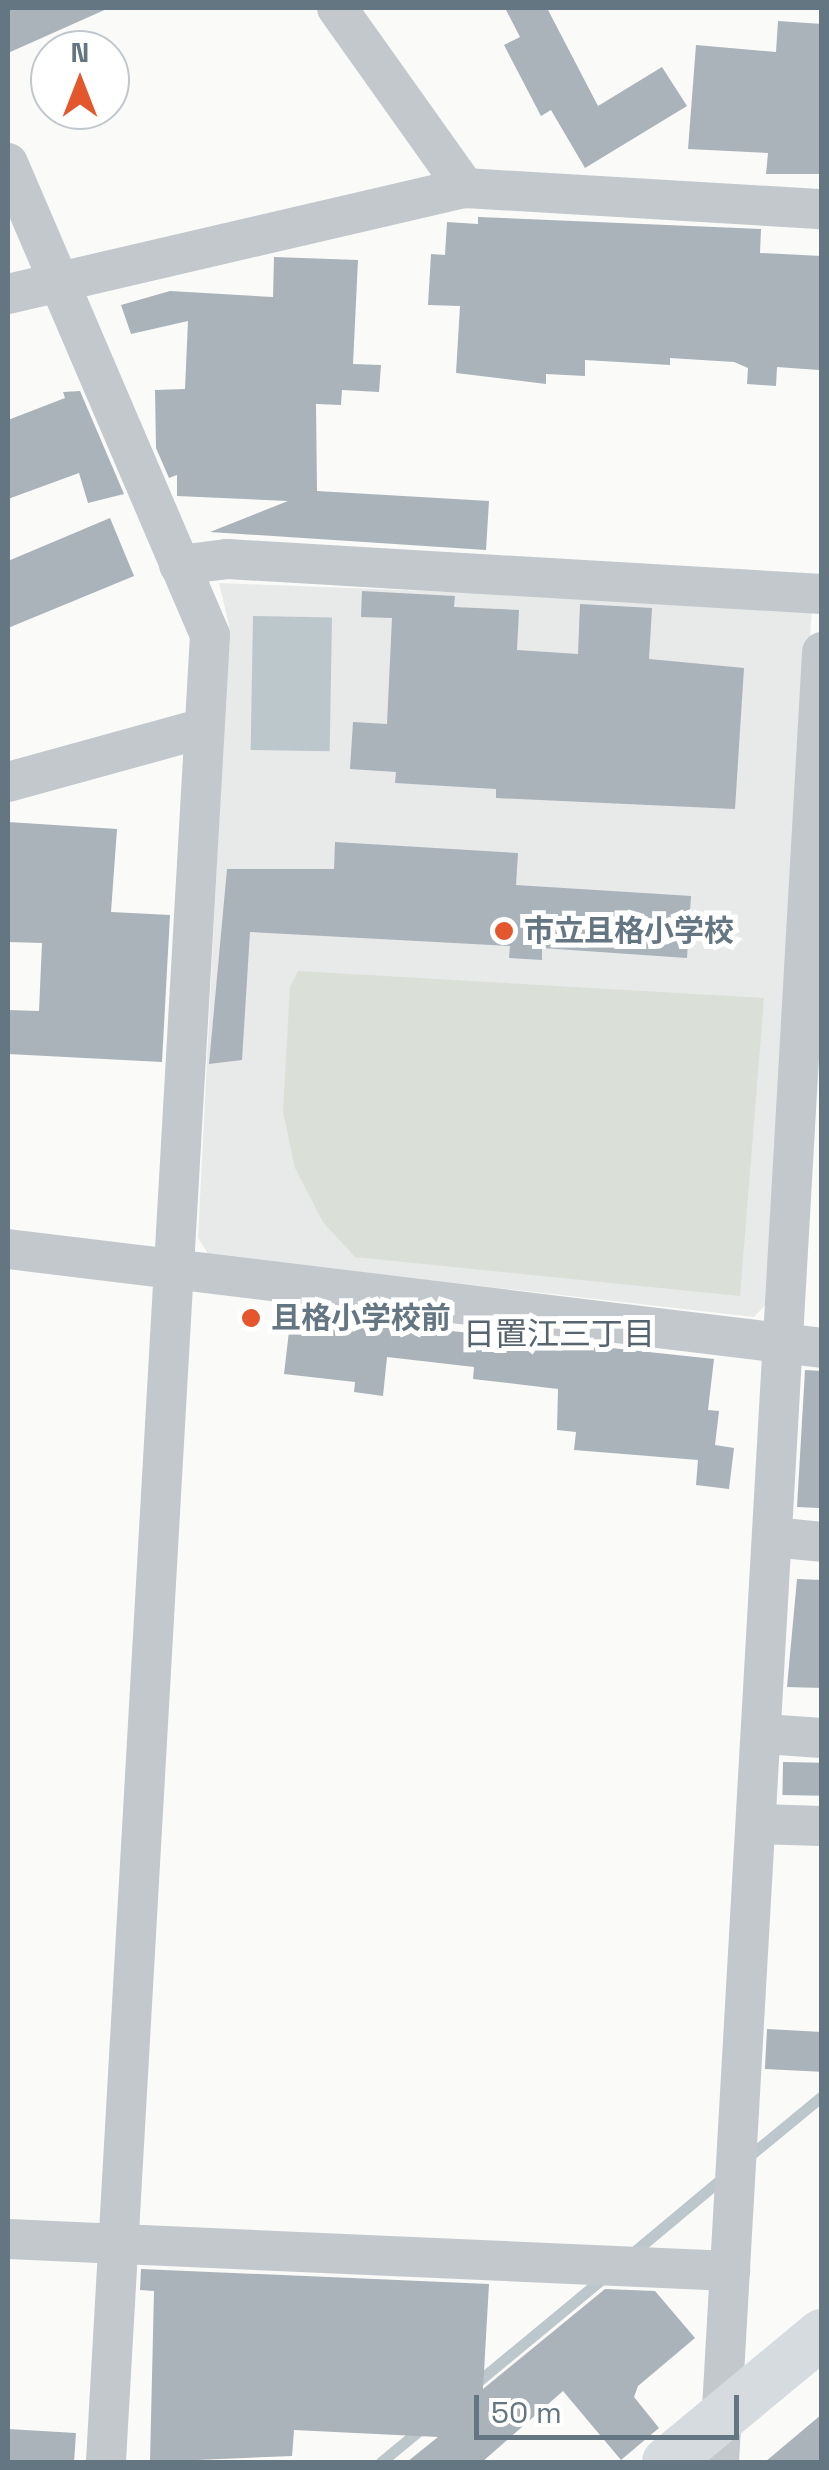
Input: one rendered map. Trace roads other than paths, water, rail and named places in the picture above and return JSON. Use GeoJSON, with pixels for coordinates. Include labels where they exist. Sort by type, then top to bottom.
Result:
{"type":"FeatureCollection","features":[{"type":"Feature","properties":{"kind":"main road"},"geometry":{"type":"LineString","coordinates":[[667,2462],[719,2441],[822,2334]]}},
{"type":"Feature","properties":{"kind":"street"},"geometry":{"type":"LineString","coordinates":[[338,8],[465,188]]}},
{"type":"Feature","properties":{"kind":"street"},"geometry":{"type":"LineString","coordinates":[[8,163],[210,635],[106,2462]]}},
{"type":"Feature","properties":{"kind":"street"},"geometry":{"type":"LineString","coordinates":[[8,294],[465,188],[822,209]]}},
{"type":"Feature","properties":{"kind":"street"},"geometry":{"type":"LineString","coordinates":[[179,565],[227,559],[822,594]]}},
{"type":"Feature","properties":{"kind":"street"},"geometry":{"type":"LineString","coordinates":[[719,2441],[764,1734],[781,1344],[822,652]]}},
{"type":"Feature","properties":{"kind":"street"},"geometry":{"type":"LineString","coordinates":[[8,782],[204,728]]}},
{"type":"Feature","properties":{"kind":"street"},"geometry":{"type":"LineString","coordinates":[[8,1249],[172,1272],[822,1348]]}},
{"type":"Feature","properties":{"kind":"street"},"geometry":{"type":"LineString","coordinates":[[772,1537],[822,1542]]}},
{"type":"Feature","properties":{"kind":"street"},"geometry":{"type":"LineString","coordinates":[[764,1734],[822,1738]]}},
{"type":"Feature","properties":{"kind":"street"},"geometry":{"type":"LineString","coordinates":[[758,1824],[822,1826]]}},
{"type":"Feature","properties":{"kind":"street"},"geometry":{"type":"LineString","coordinates":[[8,2239],[730,2271]]}},
{"type":"Feature","properties":{"kind":"waterway"},"geometry":{"type":"LineString","coordinates":[[748,2157],[822,2096]]}},
{"type":"Feature","properties":{"kind":"waterway"},"geometry":{"type":"LineString","coordinates":[[629,2256],[726,2175]]}},
{"type":"Feature","properties":{"kind":"waterway"},"geometry":{"type":"LineString","coordinates":[[475,2384],[603,2278]]}},
{"type":"Feature","properties":{"kind":"waterway"},"geometry":{"type":"LineString","coordinates":[[381,2462],[422,2428]]}},
{"type":"Feature","properties":{"kind":"place","name":"市立且格小学校"},"geometry":{"type":"Point","coordinates":[504,931]}},
{"type":"Feature","properties":{"kind":"place","name":"且格小学校前"},"geometry":{"type":"Point","coordinates":[251,1318]}},
{"type":"Feature","properties":{"kind":"district","name":"日置江三丁目"},"geometry":{"type":"Point","coordinates":[559,1334]}}]}
